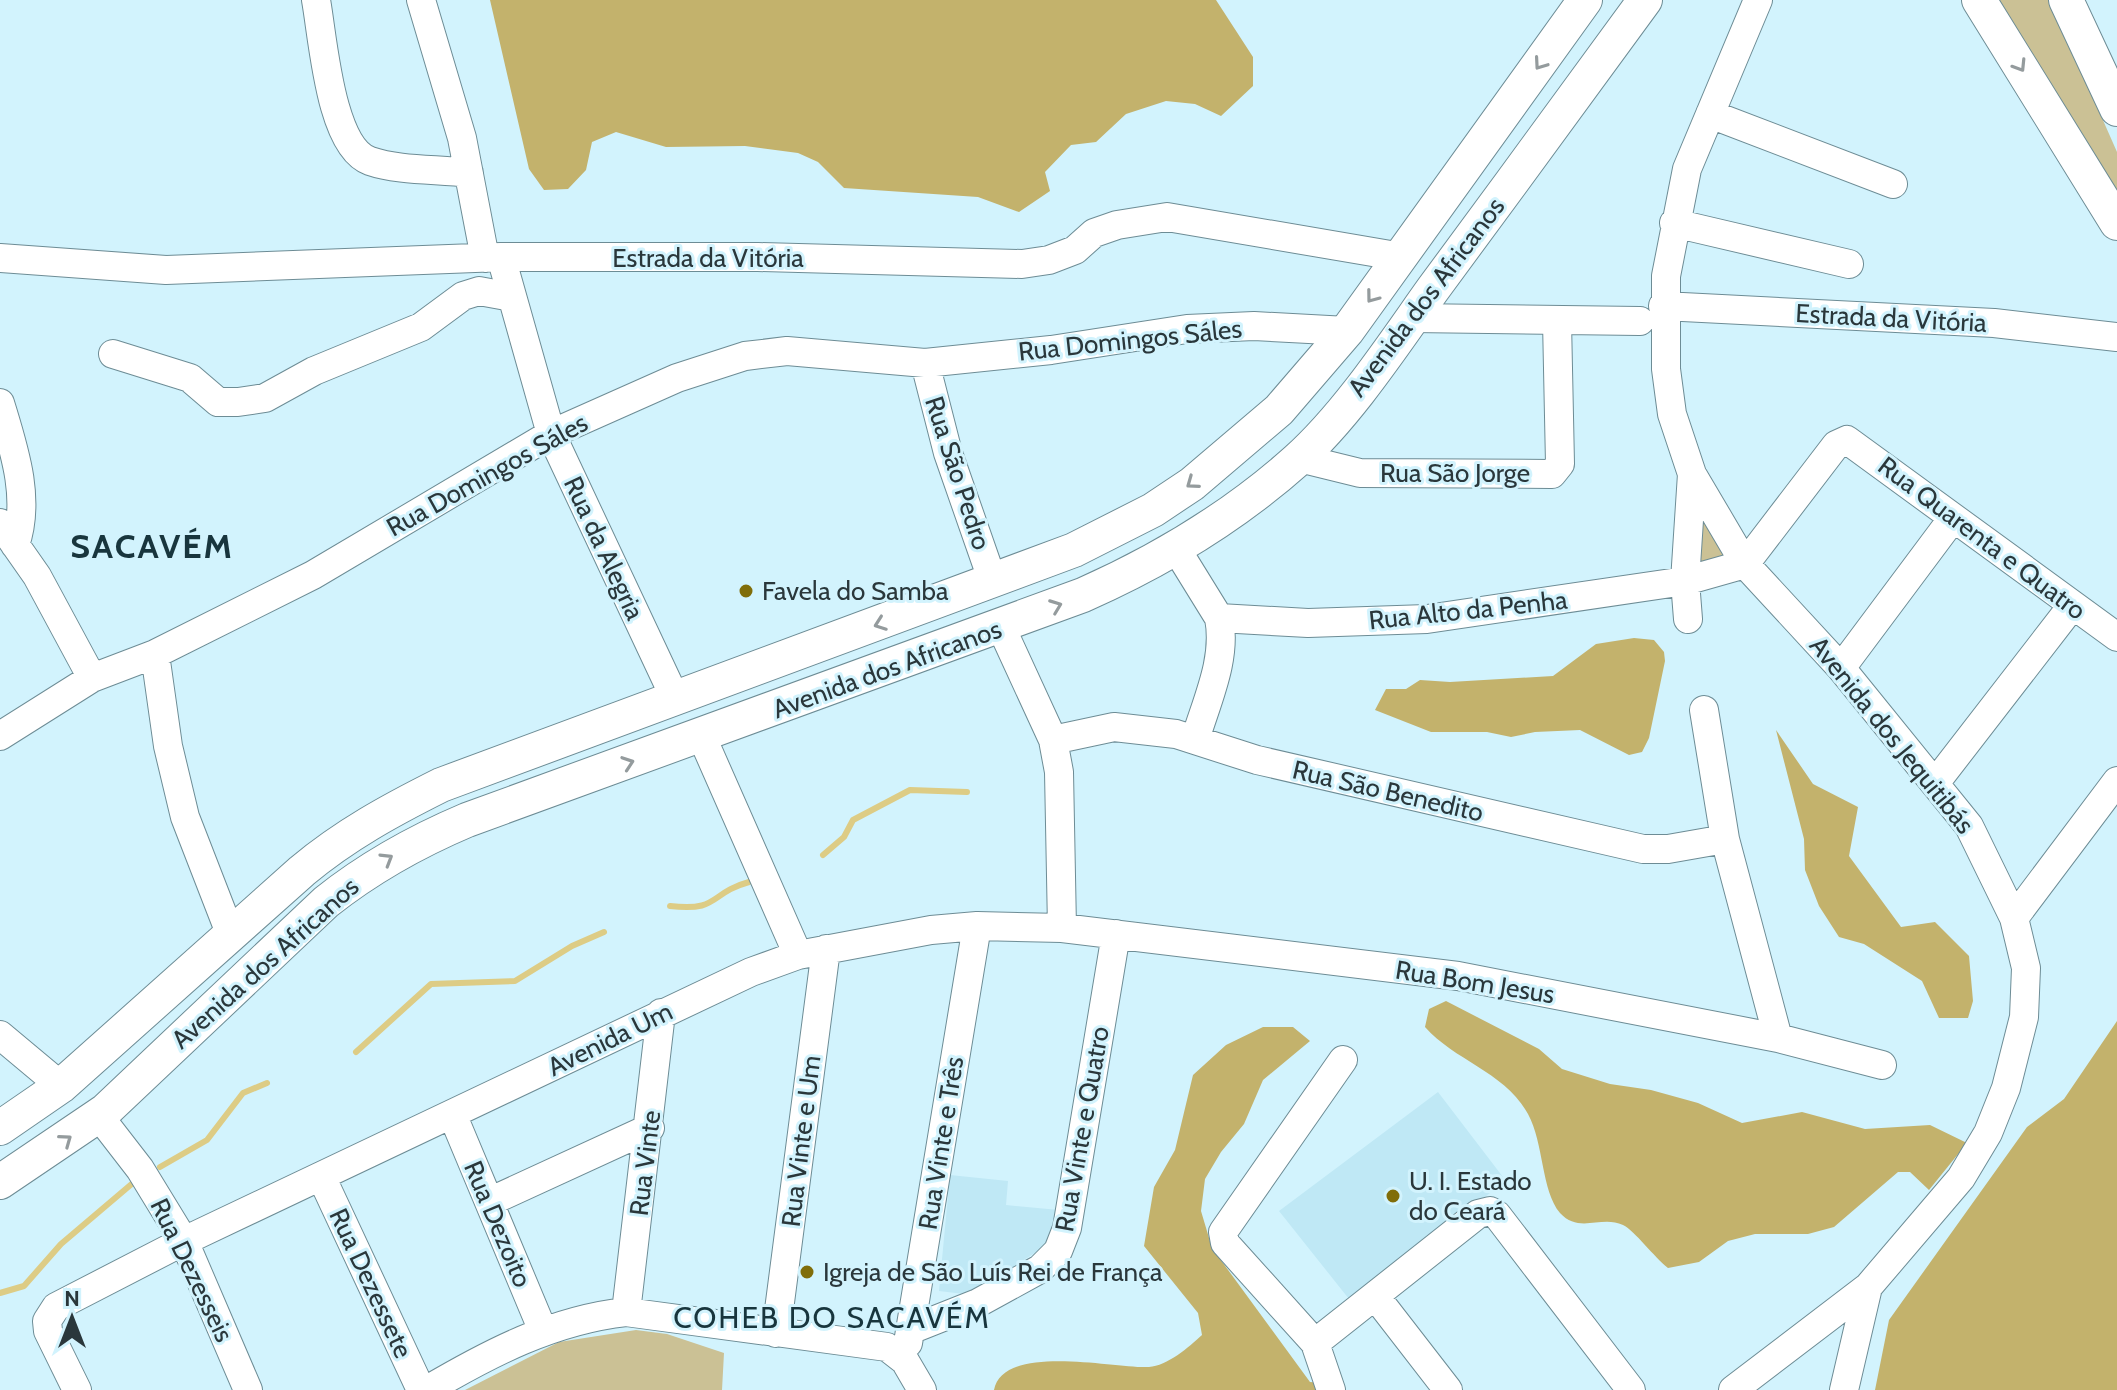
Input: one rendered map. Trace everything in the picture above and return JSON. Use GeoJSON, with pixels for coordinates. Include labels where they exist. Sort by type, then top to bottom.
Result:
{"type":"FeatureCollection","features":[{"type":"Feature","properties":{"kind":"main road","name":"Avenida dos Africanos"},"geometry":{"type":"LineString","coordinates":[[0,1128],[61,1086],[230,933],[337,842],[381,816],[441,785],[993,582],[1116,531],[1192,484],[1279,410],[1347,331],[1585,0]]}},
{"type":"Feature","properties":{"kind":"main road","name":"Avenida dos Africanos"},"geometry":{"type":"LineString","coordinates":[[0,1182],[102,1113],[326,902],[362,874],[413,843],[467,820],[702,737],[1094,591],[1177,550],[1230,514],[1299,458],[1324,432],[1412,318],[1645,0]]}},
{"type":"Feature","properties":{"kind":"main road"},"geometry":{"type":"LineString","coordinates":[[1979,0],[2117,223]]}},
{"type":"Feature","properties":{"kind":"main road"},"geometry":{"type":"LineString","coordinates":[[2066,0],[2117,109]]}},
{"type":"Feature","properties":{"kind":"main road"},"geometry":{"type":"LineString","coordinates":[[1347,331],[1382,357]]}},
{"type":"Feature","properties":{"kind":"main road"},"geometry":{"type":"LineString","coordinates":[[102,1113],[129,1061],[129,1047],[121,1034]]}},
{"type":"Feature","properties":{"kind":"street"},"geometry":{"type":"LineString","coordinates":[[316,0],[337,112],[355,152],[370,161],[469,173]]}},
{"type":"Feature","properties":{"kind":"street","name":"Rua da Alegria"},"geometry":{"type":"LineString","coordinates":[[421,0],[493,258],[512,297],[551,434],[675,698]]}},
{"type":"Feature","properties":{"kind":"street"},"geometry":{"type":"LineString","coordinates":[[1688,619],[1685,581],[1692,474],[1672,414],[1652,313],[1687,169],[1758,0]]}},
{"type":"Feature","properties":{"kind":"street"},"geometry":{"type":"LineString","coordinates":[[1710,114],[1893,184]]}},
{"type":"Feature","properties":{"kind":"street","name":"Estrada da Vitória"},"geometry":{"type":"LineString","coordinates":[[0,258],[166,270],[493,258],[758,257],[1022,264],[1049,260],[1075,250],[1094,233],[1117,225],[1167,217],[1402,257]]}},
{"type":"Feature","properties":{"kind":"street"},"geometry":{"type":"LineString","coordinates":[[1674,223],[1849,264]]}},
{"type":"Feature","properties":{"kind":"street"},"geometry":{"type":"LineString","coordinates":[[113,354],[190,378],[218,402],[238,402],[265,398],[314,371],[421,327],[463,296],[479,291],[512,297]]}},
{"type":"Feature","properties":{"kind":"street","name":"Estrada da Vitória"},"geometry":{"type":"LineString","coordinates":[[1412,318],[1557,321],[1652,313],[1994,323],[2117,337]]}},
{"type":"Feature","properties":{"kind":"street","name":"Rua São Jorge"},"geometry":{"type":"LineString","coordinates":[[1299,458],[1360,473],[1552,474],[1560,464],[1557,321]]}},
{"type":"Feature","properties":{"kind":"street","name":"Rua Domingos Sáles"},"geometry":{"type":"LineString","coordinates":[[0,736],[92,678],[155,654],[313,575],[551,434],[677,378],[745,356],[787,351],[925,363],[1051,350],[1187,329],[1254,326],[1347,331]]}},
{"type":"Feature","properties":{"kind":"street","name":"Rua São Pedro"},"geometry":{"type":"LineString","coordinates":[[925,363],[948,453],[993,582]]}},
{"type":"Feature","properties":{"kind":"street"},"geometry":{"type":"LineString","coordinates":[[0,403],[24,509],[8,534],[37,576],[92,678]]}},
{"type":"Feature","properties":{"kind":"street","name":"Rua Quarenta e Quatro"},"geometry":{"type":"LineString","coordinates":[[1745,564],[1836,445],[1847,440],[2117,637]]}},
{"type":"Feature","properties":{"kind":"street","name":"Avenida dos Jequitibás"},"geometry":{"type":"LineString","coordinates":[[1692,474],[1745,564],[1841,668],[1936,782],[1984,850],[2014,918],[2023,948],[2026,988],[2019,1038],[2006,1088],[1988,1133],[1961,1178],[1868,1287],[1733,1390]]}},
{"type":"Feature","properties":{"kind":"street"},"geometry":{"type":"LineString","coordinates":[[1841,668],[1953,518]]}},
{"type":"Feature","properties":{"kind":"street"},"geometry":{"type":"LineString","coordinates":[[1177,550],[1219,618],[1221,653],[1195,740]]}},
{"type":"Feature","properties":{"kind":"street","name":"Rua Alto da Penha"},"geometry":{"type":"LineString","coordinates":[[1219,618],[1308,623],[1427,619],[1685,581],[1745,564]]}},
{"type":"Feature","properties":{"kind":"street"},"geometry":{"type":"LineString","coordinates":[[1936,782],[2072,606]]}},
{"type":"Feature","properties":{"kind":"street"},"geometry":{"type":"LineString","coordinates":[[1001,627],[1053,740],[1059,772],[1062,928]]}},
{"type":"Feature","properties":{"kind":"street"},"geometry":{"type":"LineString","coordinates":[[155,654],[168,746],[185,817],[230,933]]}},
{"type":"Feature","properties":{"kind":"street"},"geometry":{"type":"LineString","coordinates":[[1704,710],[1725,839],[1778,1038]]}},
{"type":"Feature","properties":{"kind":"street","name":"Rua São Benedito"},"geometry":{"type":"LineString","coordinates":[[1053,740],[1114,727],[1195,740],[1257,760],[1643,849],[1668,849],[1725,839]]}},
{"type":"Feature","properties":{"kind":"street"},"geometry":{"type":"LineString","coordinates":[[702,737],[798,955]]}},
{"type":"Feature","properties":{"kind":"street"},"geometry":{"type":"LineString","coordinates":[[2014,918],[2117,781]]}},
{"type":"Feature","properties":{"kind":"street","name":"Avenida Um"},"geometry":{"type":"LineString","coordinates":[[77,1390],[48,1331],[49,1314],[56,1307],[184,1241],[453,1116],[661,1013],[751,972],[798,955],[826,949],[931,930],[977,926],[1062,928]]}},
{"type":"Feature","properties":{"kind":"street","name":"Rua Vinte e Três"},"geometry":{"type":"LineString","coordinates":[[905,1361],[977,926]]}},
{"type":"Feature","properties":{"kind":"street","name":"Rua Bom Jesus"},"geometry":{"type":"LineString","coordinates":[[1062,928],[1458,976],[1778,1038],[1882,1065]]}},
{"type":"Feature","properties":{"kind":"street","name":"Rua Vinte e Quatro"},"geometry":{"type":"LineString","coordinates":[[910,1330],[1019,1282],[1058,1251],[1067,1228],[1116,934]]}},
{"type":"Feature","properties":{"kind":"street","name":"Rua Vinte e Um"},"geometry":{"type":"LineString","coordinates":[[776,1333],[826,949]]}},
{"type":"Feature","properties":{"kind":"street","name":"Rua Vinte"},"geometry":{"type":"LineString","coordinates":[[626,1312],[650,1128],[661,1013]]}},
{"type":"Feature","properties":{"kind":"street"},"geometry":{"type":"LineString","coordinates":[[0,1035],[61,1086]]}},
{"type":"Feature","properties":{"kind":"street"},"geometry":{"type":"LineString","coordinates":[[1331,1390],[1315,1343],[1225,1243],[1223,1232],[1343,1060]]}},
{"type":"Feature","properties":{"kind":"street","name":"Rua Dezesseis"},"geometry":{"type":"LineString","coordinates":[[102,1113],[184,1241],[248,1390]]}},
{"type":"Feature","properties":{"kind":"street","name":"Rua Dezoito"},"geometry":{"type":"LineString","coordinates":[[453,1116],[543,1331]]}},
{"type":"Feature","properties":{"kind":"street"},"geometry":{"type":"LineString","coordinates":[[489,1202],[650,1128]]}},
{"type":"Feature","properties":{"kind":"street","name":"Rua Dezessete"},"geometry":{"type":"LineString","coordinates":[[321,1176],[424,1390]]}},
{"type":"Feature","properties":{"kind":"street"},"geometry":{"type":"LineString","coordinates":[[1315,1343],[1478,1214],[1490,1211],[1497,1215],[1631,1390]]}},
{"type":"Feature","properties":{"kind":"street"},"geometry":{"type":"LineString","coordinates":[[1844,1390],[1868,1287]]}},
{"type":"Feature","properties":{"kind":"street"},"geometry":{"type":"LineString","coordinates":[[1376,1297],[1448,1390]]}},
{"type":"Feature","properties":{"kind":"street"},"geometry":{"type":"LineString","coordinates":[[424,1390],[543,1331],[626,1312],[879,1345],[892,1349],[905,1361],[922,1390]]}},
{"type":"Feature","properties":{"kind":"shaded area"},"geometry":{"type":"Polygon","coordinates":[[[490,0],[1216,0],[1253,57],[1253,86],[1221,116],[1195,104],[1166,101],[1126,114],[1096,142],[1071,145],[1045,172],[1050,191],[1019,212],[978,197],[844,188],[818,162],[798,153],[745,146],[666,147],[616,132],[592,142],[586,170],[568,189],[544,190],[529,169],[490,0]]]}},
{"type":"Feature","properties":{"kind":"shaded area"},"geometry":{"type":"Polygon","coordinates":[[[1992,0],[2050,0],[2117,152],[2117,203],[1992,0]]]}},
{"type":"Feature","properties":{"kind":"shaded area"},"geometry":{"type":"Polygon","coordinates":[[[1699,508],[1729,563],[1695,571],[1699,508]]]}},
{"type":"Feature","properties":{"kind":"shaded area"},"geometry":{"type":"Polygon","coordinates":[[[1634,638],[1654,640],[1664,652],[1665,661],[1649,738],[1642,752],[1629,755],[1580,730],[1535,732],[1511,737],[1487,732],[1431,732],[1375,710],[1386,689],[1406,689],[1420,680],[1450,682],[1553,676],[1596,644],[1634,638]]]}},
{"type":"Feature","properties":{"kind":"shaded area"},"geometry":{"type":"Polygon","coordinates":[[[1776,730],[1813,784],[1858,807],[1849,856],[1901,927],[1935,922],[1969,956],[1973,1001],[1968,1018],[1939,1018],[1922,981],[1864,944],[1839,937],[1819,906],[1805,870],[1804,839],[1776,730]]]}},
{"type":"Feature","properties":{"kind":"shaded area"},"geometry":{"type":"Polygon","coordinates":[[[1446,1001],[1539,1049],[1562,1069],[1610,1084],[1651,1090],[1698,1103],[1742,1123],[1802,1112],[1865,1129],[1930,1125],[1967,1143],[1929,1190],[1910,1172],[1898,1172],[1834,1227],[1808,1234],[1755,1234],[1728,1241],[1699,1262],[1668,1268],[1623,1225],[1615,1222],[1575,1222],[1560,1213],[1549,1192],[1533,1126],[1518,1100],[1506,1087],[1437,1039],[1425,1027],[1429,1009],[1446,1001]]]}},
{"type":"Feature","properties":{"kind":"shaded area"},"geometry":{"type":"Polygon","coordinates":[[[2117,1021],[2117,1390],[1875,1390],[1889,1320],[2027,1127],[2064,1099],[2117,1021]]]}},
{"type":"Feature","properties":{"kind":"shaded area"},"geometry":{"type":"Polygon","coordinates":[[[1263,1027],[1293,1027],[1310,1041],[1263,1080],[1244,1124],[1221,1152],[1205,1179],[1201,1211],[1212,1248],[1310,1382],[1322,1383],[1324,1390],[994,1390],[1002,1375],[1018,1366],[1039,1362],[1156,1366],[1177,1355],[1202,1335],[1198,1313],[1144,1246],[1154,1187],[1175,1150],[1193,1075],[1226,1045],[1263,1027]]]}},
{"type":"Feature","properties":{"kind":"shaded area","name":"U. I. Estado do Ceará"},"geometry":{"type":"Polygon","coordinates":[[[1438,1092],[1506,1181],[1349,1299],[1279,1211],[1438,1092]]]}},
{"type":"Feature","properties":{"kind":"shaded area"},"geometry":{"type":"Polygon","coordinates":[[[950,1175],[1008,1181],[1006,1205],[1059,1210],[1047,1245],[990,1282],[964,1294],[939,1291],[950,1175]]]}},
{"type":"Feature","properties":{"kind":"shaded area"},"geometry":{"type":"Polygon","coordinates":[[[636,1330],[667,1334],[724,1353],[722,1390],[465,1390],[559,1342],[636,1330]]]}},
{"type":"Feature","properties":{"kind":"waterway"},"geometry":{"type":"LineString","coordinates":[[823,855],[844,837],[853,820],[910,790],[967,792]]}},
{"type":"Feature","properties":{"kind":"waterway"},"geometry":{"type":"LineString","coordinates":[[670,906],[706,904],[749,882]]}},
{"type":"Feature","properties":{"kind":"waterway"},"geometry":{"type":"LineString","coordinates":[[356,1052],[431,984],[515,981],[572,946],[604,932]]}},
{"type":"Feature","properties":{"kind":"waterway"},"geometry":{"type":"LineString","coordinates":[[160,1167],[207,1140],[243,1093],[267,1083]]}},
{"type":"Feature","properties":{"kind":"waterway"},"geometry":{"type":"LineString","coordinates":[[0,1293],[24,1286],[61,1244],[134,1182]]}},
{"type":"Feature","properties":{"kind":"place","name":"Favela do Samba"},"geometry":{"type":"Point","coordinates":[746,591]}},
{"type":"Feature","properties":{"kind":"place","name":"U. I. Estado do Ceará"},"geometry":{"type":"Point","coordinates":[1393,1196]}},
{"type":"Feature","properties":{"kind":"place","name":"Igreja de São Luís Rei de França"},"geometry":{"type":"Point","coordinates":[807,1272]}},
{"type":"Feature","properties":{"kind":"district","name":"SACAVÉM"},"geometry":{"type":"Point","coordinates":[152,546]}},
{"type":"Feature","properties":{"kind":"district","name":"COHEB DO SACAVÉM"},"geometry":{"type":"Point","coordinates":[832,1318]}}]}
